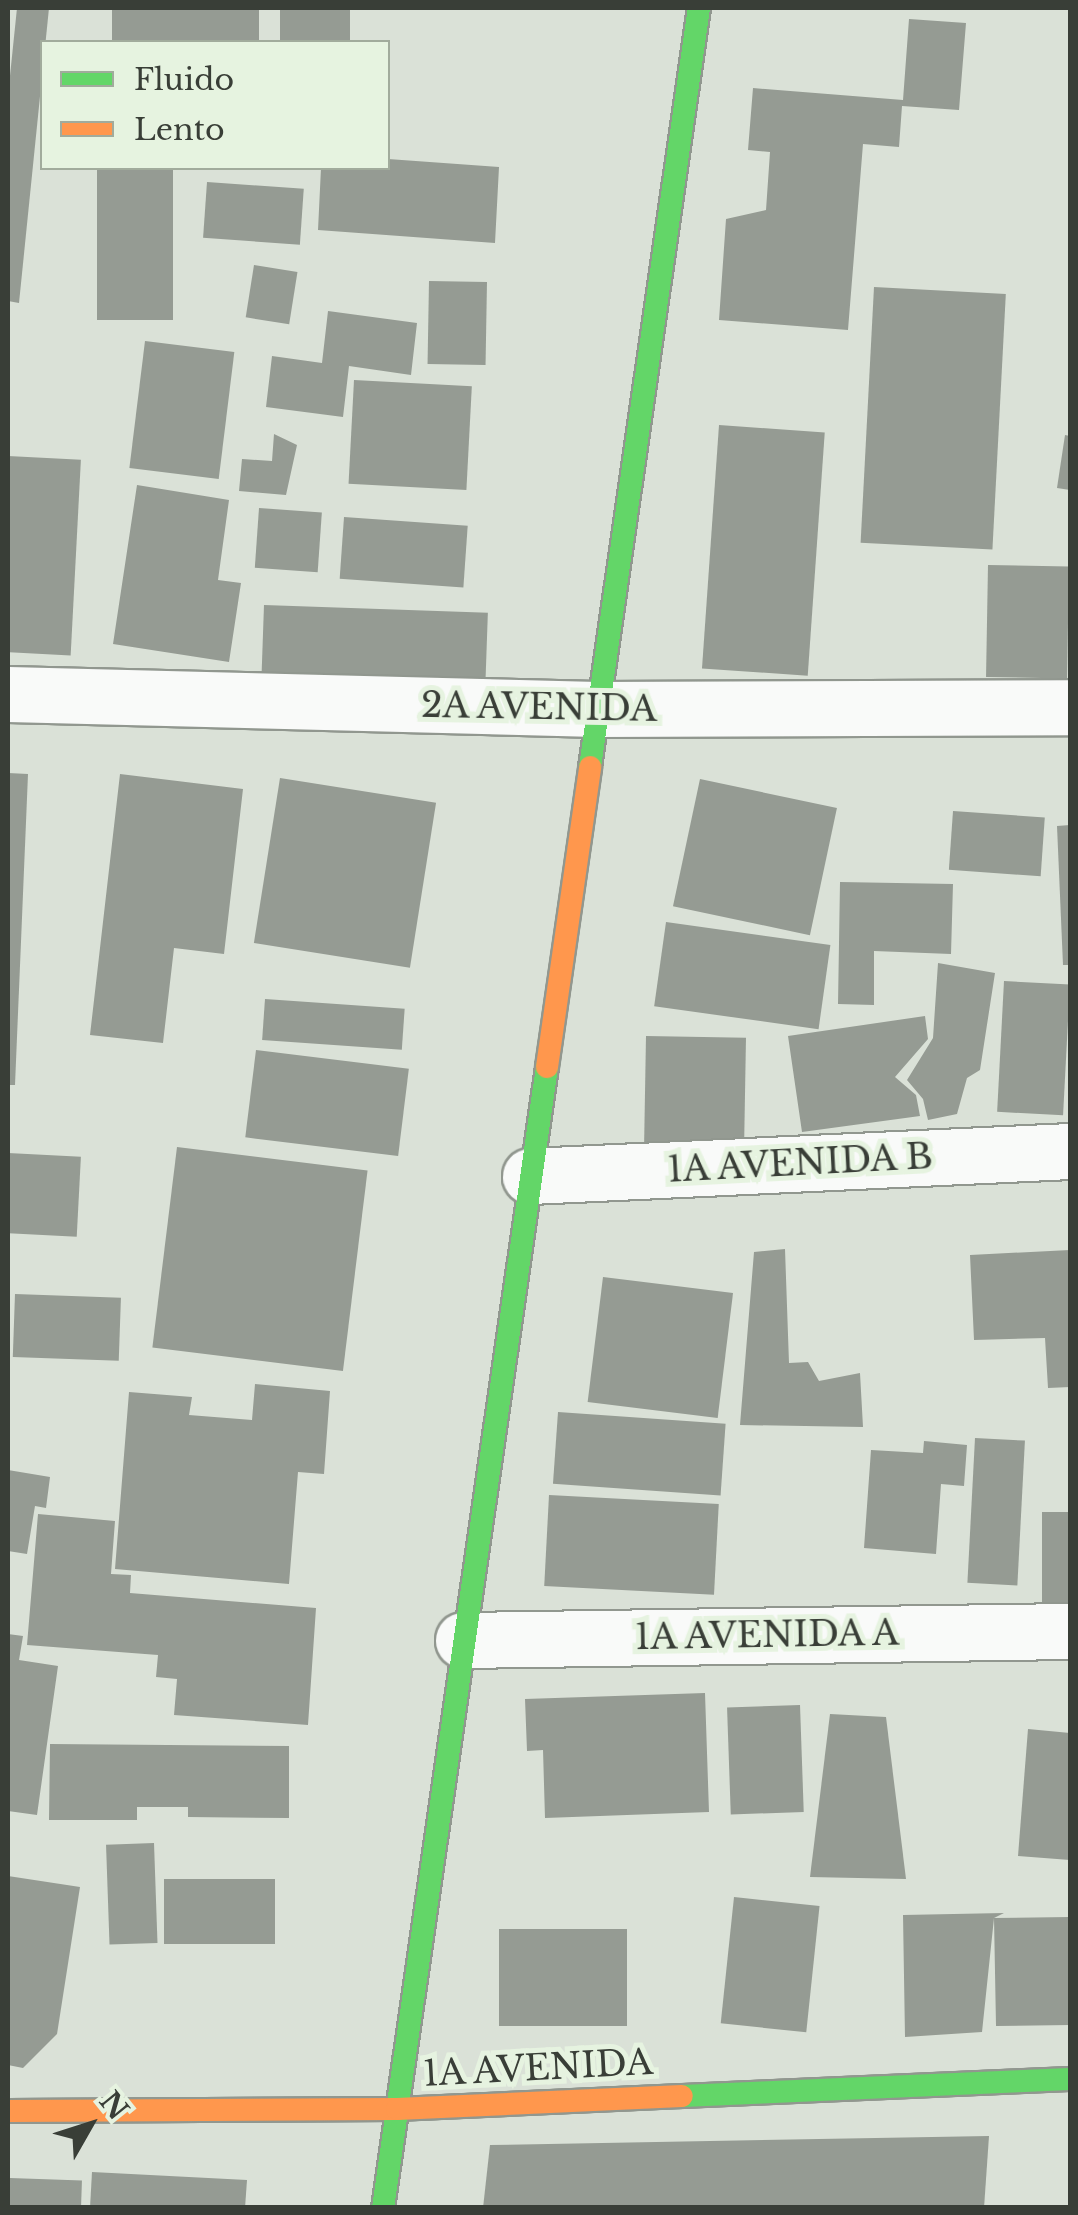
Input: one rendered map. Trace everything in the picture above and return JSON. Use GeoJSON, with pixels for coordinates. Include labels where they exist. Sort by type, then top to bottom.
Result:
{"type":"FeatureCollection","features":[{"type":"Feature","properties":{"kind":"main road"},"geometry":{"type":"LineString","coordinates":[[383,2208],[699,8]]}},
{"type":"Feature","properties":{"kind":"main road","name":"1A AVENIDA"},"geometry":{"type":"LineString","coordinates":[[8,2111],[397,2109],[1070,2080]]}},
{"type":"Feature","properties":{"kind":"street","name":"2A AVENIDA"},"geometry":{"type":"LineString","coordinates":[[8,694],[598,709],[1070,707]]}},
{"type":"Feature","properties":{"kind":"street","name":"1A AVENIDA B"},"geometry":{"type":"LineString","coordinates":[[530,1176],[1070,1150]]}},
{"type":"Feature","properties":{"kind":"street","name":"1A AVENIDA A"},"geometry":{"type":"LineString","coordinates":[[464,1640],[1070,1630]]}},
{"type":"Feature","properties":{"kind":"building"},"geometry":{"type":"Polygon","coordinates":[[[17,8],[49,8],[46,40],[40,40],[40,96],[19,303],[8,301],[8,95],[17,8]]]}},
{"type":"Feature","properties":{"kind":"building"},"geometry":{"type":"Polygon","coordinates":[[[112,8],[259,8],[259,40],[112,40],[112,8]]]}},
{"type":"Feature","properties":{"kind":"building"},"geometry":{"type":"Polygon","coordinates":[[[280,8],[350,8],[350,40],[280,40],[280,8]]]}},
{"type":"Feature","properties":{"kind":"building"},"geometry":{"type":"Polygon","coordinates":[[[909,19],[966,23],[959,110],[902,106],[899,147],[863,144],[848,330],[719,320],[726,219],[766,210],[770,152],[748,150],[753,88],[903,100],[909,19]]]}},
{"type":"Feature","properties":{"kind":"building"},"geometry":{"type":"Polygon","coordinates":[[[390,159],[499,167],[495,243],[318,230],[321,170],[390,170],[390,159]]]}},
{"type":"Feature","properties":{"kind":"building"},"geometry":{"type":"Polygon","coordinates":[[[97,170],[173,170],[173,320],[97,320],[97,170]]]}},
{"type":"Feature","properties":{"kind":"building"},"geometry":{"type":"Polygon","coordinates":[[[207,182],[304,189],[300,245],[203,238],[207,182]]]}},
{"type":"Feature","properties":{"kind":"building"},"geometry":{"type":"Polygon","coordinates":[[[254,265],[297,272],[289,324],[246,317],[254,265]]]}},
{"type":"Feature","properties":{"kind":"building"},"geometry":{"type":"Polygon","coordinates":[[[429,281],[487,282],[486,365],[428,364],[429,281]]]}},
{"type":"Feature","properties":{"kind":"building"},"geometry":{"type":"Polygon","coordinates":[[[874,287],[1006,294],[992,550],[861,543],[874,287]]]}},
{"type":"Feature","properties":{"kind":"building"},"geometry":{"type":"Polygon","coordinates":[[[328,311],[417,323],[411,375],[349,366],[343,417],[266,407],[272,356],[322,363],[328,311]]]}},
{"type":"Feature","properties":{"kind":"building"},"geometry":{"type":"Polygon","coordinates":[[[145,341],[234,352],[219,479],[129,468],[145,341]]]}},
{"type":"Feature","properties":{"kind":"building"},"geometry":{"type":"Polygon","coordinates":[[[354,380],[472,386],[466,490],[349,484],[354,380]]]}},
{"type":"Feature","properties":{"kind":"building"},"geometry":{"type":"Polygon","coordinates":[[[719,425],[825,432],[808,676],[702,668],[719,425]]]}},
{"type":"Feature","properties":{"kind":"building"},"geometry":{"type":"Polygon","coordinates":[[[274,434],[297,445],[286,495],[239,491],[242,459],[272,461],[274,434]]]}},
{"type":"Feature","properties":{"kind":"building"},"geometry":{"type":"Polygon","coordinates":[[[1065,435],[1070,436],[1070,490],[1057,488],[1065,435]]]}},
{"type":"Feature","properties":{"kind":"building"},"geometry":{"type":"Polygon","coordinates":[[[8,456],[81,460],[71,656],[8,652],[8,456]]]}},
{"type":"Feature","properties":{"kind":"building"},"geometry":{"type":"Polygon","coordinates":[[[137,485],[229,500],[218,580],[241,583],[229,662],[113,644],[137,485]]]}},
{"type":"Feature","properties":{"kind":"building"},"geometry":{"type":"Polygon","coordinates":[[[259,508],[322,512],[318,572],[255,568],[259,508]]]}},
{"type":"Feature","properties":{"kind":"building"},"geometry":{"type":"Polygon","coordinates":[[[344,517],[468,526],[463,587],[340,579],[344,517]]]}},
{"type":"Feature","properties":{"kind":"building"},"geometry":{"type":"Polygon","coordinates":[[[988,565],[1069,566],[1067,678],[986,677],[988,565]]]}},
{"type":"Feature","properties":{"kind":"building"},"geometry":{"type":"Polygon","coordinates":[[[264,605],[488,613],[485,689],[261,681],[264,605]]]}},
{"type":"Feature","properties":{"kind":"building"},"geometry":{"type":"Polygon","coordinates":[[[8,773],[28,774],[15,1085],[8,1085],[8,773]]]}},
{"type":"Feature","properties":{"kind":"building"},"geometry":{"type":"Polygon","coordinates":[[[120,774],[243,789],[224,954],[174,948],[163,1043],[90,1035],[120,774]]]}},
{"type":"Feature","properties":{"kind":"building"},"geometry":{"type":"Polygon","coordinates":[[[280,778],[436,803],[410,968],[254,943],[280,778]]]}},
{"type":"Feature","properties":{"kind":"building"},"geometry":{"type":"Polygon","coordinates":[[[700,779],[837,808],[810,935],[673,906],[700,779]]]}},
{"type":"Feature","properties":{"kind":"building"},"geometry":{"type":"Polygon","coordinates":[[[953,811],[1045,817],[1041,876],[949,870],[953,811]]]}},
{"type":"Feature","properties":{"kind":"building"},"geometry":{"type":"Polygon","coordinates":[[[1070,825],[1070,965],[1063,965],[1057,826],[1070,825]]]}},
{"type":"Feature","properties":{"kind":"building"},"geometry":{"type":"Polygon","coordinates":[[[840,882],[953,884],[951,954],[874,951],[874,1005],[838,1004],[840,882]]]}},
{"type":"Feature","properties":{"kind":"building"},"geometry":{"type":"Polygon","coordinates":[[[666,922],[830,945],[819,1029],[654,1006],[666,922]]]}},
{"type":"Feature","properties":{"kind":"building"},"geometry":{"type":"Polygon","coordinates":[[[938,963],[995,973],[980,1070],[967,1078],[957,1114],[928,1120],[923,1099],[907,1080],[933,1038],[938,963]]]}},
{"type":"Feature","properties":{"kind":"building"},"geometry":{"type":"Polygon","coordinates":[[[1004,981],[1070,984],[1063,1115],[997,1112],[1004,981]]]}},
{"type":"Feature","properties":{"kind":"building"},"geometry":{"type":"Polygon","coordinates":[[[265,999],[405,1009],[402,1050],[262,1040],[265,999]]]}},
{"type":"Feature","properties":{"kind":"building"},"geometry":{"type":"Polygon","coordinates":[[[925,1016],[928,1039],[895,1077],[916,1095],[920,1116],[802,1132],[788,1036],[925,1016]]]}},
{"type":"Feature","properties":{"kind":"building"},"geometry":{"type":"Polygon","coordinates":[[[646,1036],[746,1038],[744,1146],[644,1144],[646,1036]]]}},
{"type":"Feature","properties":{"kind":"building"},"geometry":{"type":"Polygon","coordinates":[[[256,1050],[409,1069],[398,1156],[245,1137],[256,1050]]]}},
{"type":"Feature","properties":{"kind":"building"},"geometry":{"type":"Polygon","coordinates":[[[177,1147],[368,1170],[343,1371],[152,1347],[177,1147]]]}},
{"type":"Feature","properties":{"kind":"building"},"geometry":{"type":"Polygon","coordinates":[[[8,1153],[81,1157],[77,1237],[8,1233],[8,1153]]]}},
{"type":"Feature","properties":{"kind":"building"},"geometry":{"type":"Polygon","coordinates":[[[785,1249],[789,1363],[808,1362],[819,1381],[860,1373],[863,1427],[740,1425],[754,1252],[785,1249]]]}},
{"type":"Feature","properties":{"kind":"building"},"geometry":{"type":"Polygon","coordinates":[[[1070,1250],[1070,1387],[1048,1388],[1045,1338],[974,1340],[970,1255],[1070,1250]]]}},
{"type":"Feature","properties":{"kind":"building"},"geometry":{"type":"Polygon","coordinates":[[[603,1277],[733,1293],[718,1418],[588,1402],[603,1277]]]}},
{"type":"Feature","properties":{"kind":"building"},"geometry":{"type":"Polygon","coordinates":[[[15,1294],[121,1298],[119,1361],[13,1357],[15,1294]]]}},
{"type":"Feature","properties":{"kind":"building"},"geometry":{"type":"Polygon","coordinates":[[[255,1384],[330,1391],[324,1474],[298,1472],[289,1584],[115,1569],[129,1392],[192,1397],[189,1415],[252,1420],[255,1384]]]}},
{"type":"Feature","properties":{"kind":"building"},"geometry":{"type":"Polygon","coordinates":[[[558,1412],[726,1424],[721,1496],[553,1484],[558,1412]]]}},
{"type":"Feature","properties":{"kind":"building"},"geometry":{"type":"Polygon","coordinates":[[[975,1438],[1025,1441],[1017,1585],[967,1583],[975,1438]]]}},
{"type":"Feature","properties":{"kind":"building"},"geometry":{"type":"Polygon","coordinates":[[[924,1441],[967,1445],[964,1486],[941,1484],[936,1554],[864,1548],[871,1450],[923,1453],[924,1441]]]}},
{"type":"Feature","properties":{"kind":"building"},"geometry":{"type":"Polygon","coordinates":[[[8,1470],[50,1477],[46,1508],[35,1506],[27,1554],[8,1551],[8,1470]]]}},
{"type":"Feature","properties":{"kind":"building"},"geometry":{"type":"Polygon","coordinates":[[[549,1495],[719,1504],[714,1595],[544,1586],[549,1495]]]}},
{"type":"Feature","properties":{"kind":"building"},"geometry":{"type":"Polygon","coordinates":[[[1042,1512],[1070,1512],[1070,1607],[1042,1607],[1042,1512]]]}},
{"type":"Feature","properties":{"kind":"building"},"geometry":{"type":"Polygon","coordinates":[[[38,1514],[115,1521],[111,1574],[131,1575],[130,1593],[316,1608],[308,1725],[174,1715],[177,1679],[156,1677],[158,1655],[27,1645],[38,1514]]]}},
{"type":"Feature","properties":{"kind":"building"},"geometry":{"type":"Polygon","coordinates":[[[8,1634],[23,1636],[19,1660],[58,1666],[37,1815],[8,1811],[8,1634]]]}},
{"type":"Feature","properties":{"kind":"building"},"geometry":{"type":"Polygon","coordinates":[[[705,1693],[709,1812],[545,1818],[543,1750],[527,1751],[525,1699],[705,1693]]]}},
{"type":"Feature","properties":{"kind":"building"},"geometry":{"type":"Polygon","coordinates":[[[800,1705],[804,1812],[731,1814],[727,1708],[800,1705]]]}},
{"type":"Feature","properties":{"kind":"building"},"geometry":{"type":"Polygon","coordinates":[[[830,1714],[886,1717],[906,1879],[810,1877],[830,1714]]]}},
{"type":"Feature","properties":{"kind":"building"},"geometry":{"type":"Polygon","coordinates":[[[1028,1729],[1070,1733],[1070,1860],[1018,1856],[1028,1729]]]}},
{"type":"Feature","properties":{"kind":"building"},"geometry":{"type":"Polygon","coordinates":[[[50,1744],[289,1746],[289,1818],[188,1817],[188,1807],[137,1807],[137,1820],[49,1820],[50,1744]]]}},
{"type":"Feature","properties":{"kind":"building"},"geometry":{"type":"Polygon","coordinates":[[[154,1843],[157,1943],[110,1945],[106,1845],[154,1843]]]}},
{"type":"Feature","properties":{"kind":"building"},"geometry":{"type":"Polygon","coordinates":[[[8,1876],[80,1887],[57,2034],[23,2068],[8,2065],[8,1876]]]}},
{"type":"Feature","properties":{"kind":"building"},"geometry":{"type":"Polygon","coordinates":[[[164,1879],[275,1879],[275,1944],[164,1944],[164,1879]]]}},
{"type":"Feature","properties":{"kind":"building"},"geometry":{"type":"Polygon","coordinates":[[[734,1897],[820,1906],[806,2032],[721,2023],[734,1897]]]}},
{"type":"Feature","properties":{"kind":"building"},"geometry":{"type":"Polygon","coordinates":[[[1004,1913],[994,1918],[982,2032],[905,2037],[903,1915],[1004,1913]]]}},
{"type":"Feature","properties":{"kind":"building"},"geometry":{"type":"Polygon","coordinates":[[[1070,1917],[1070,2025],[996,2026],[994,1918],[1070,1917]]]}},
{"type":"Feature","properties":{"kind":"building"},"geometry":{"type":"Polygon","coordinates":[[[499,1929],[627,1929],[627,2026],[499,2026],[499,1929]]]}},
{"type":"Feature","properties":{"kind":"building"},"geometry":{"type":"Polygon","coordinates":[[[989,2136],[984,2208],[483,2208],[490,2145],[989,2136]]]}},
{"type":"Feature","properties":{"kind":"building"},"geometry":{"type":"Polygon","coordinates":[[[92,2172],[247,2180],[245,2208],[90,2208],[92,2172]]]}},
{"type":"Feature","properties":{"kind":"building"},"geometry":{"type":"Polygon","coordinates":[[[10,2178],[82,2181],[81,2208],[9,2208],[10,2178]]]}},
{"type":"Feature","properties":{"kind":"traffic: fast"},"geometry":{"type":"LineString","coordinates":[[590,767],[699,8]]}},
{"type":"Feature","properties":{"kind":"traffic: fast"},"geometry":{"type":"LineString","coordinates":[[383,2208],[547,1067]]}},
{"type":"Feature","properties":{"kind":"traffic: fast"},"geometry":{"type":"LineString","coordinates":[[682,2096],[1070,2079]]}},
{"type":"Feature","properties":{"kind":"traffic: slow"},"geometry":{"type":"LineString","coordinates":[[547,1067],[590,767]]}},
{"type":"Feature","properties":{"kind":"traffic: slow"},"geometry":{"type":"LineString","coordinates":[[8,2111],[397,2109],[682,2096]]}}]}
